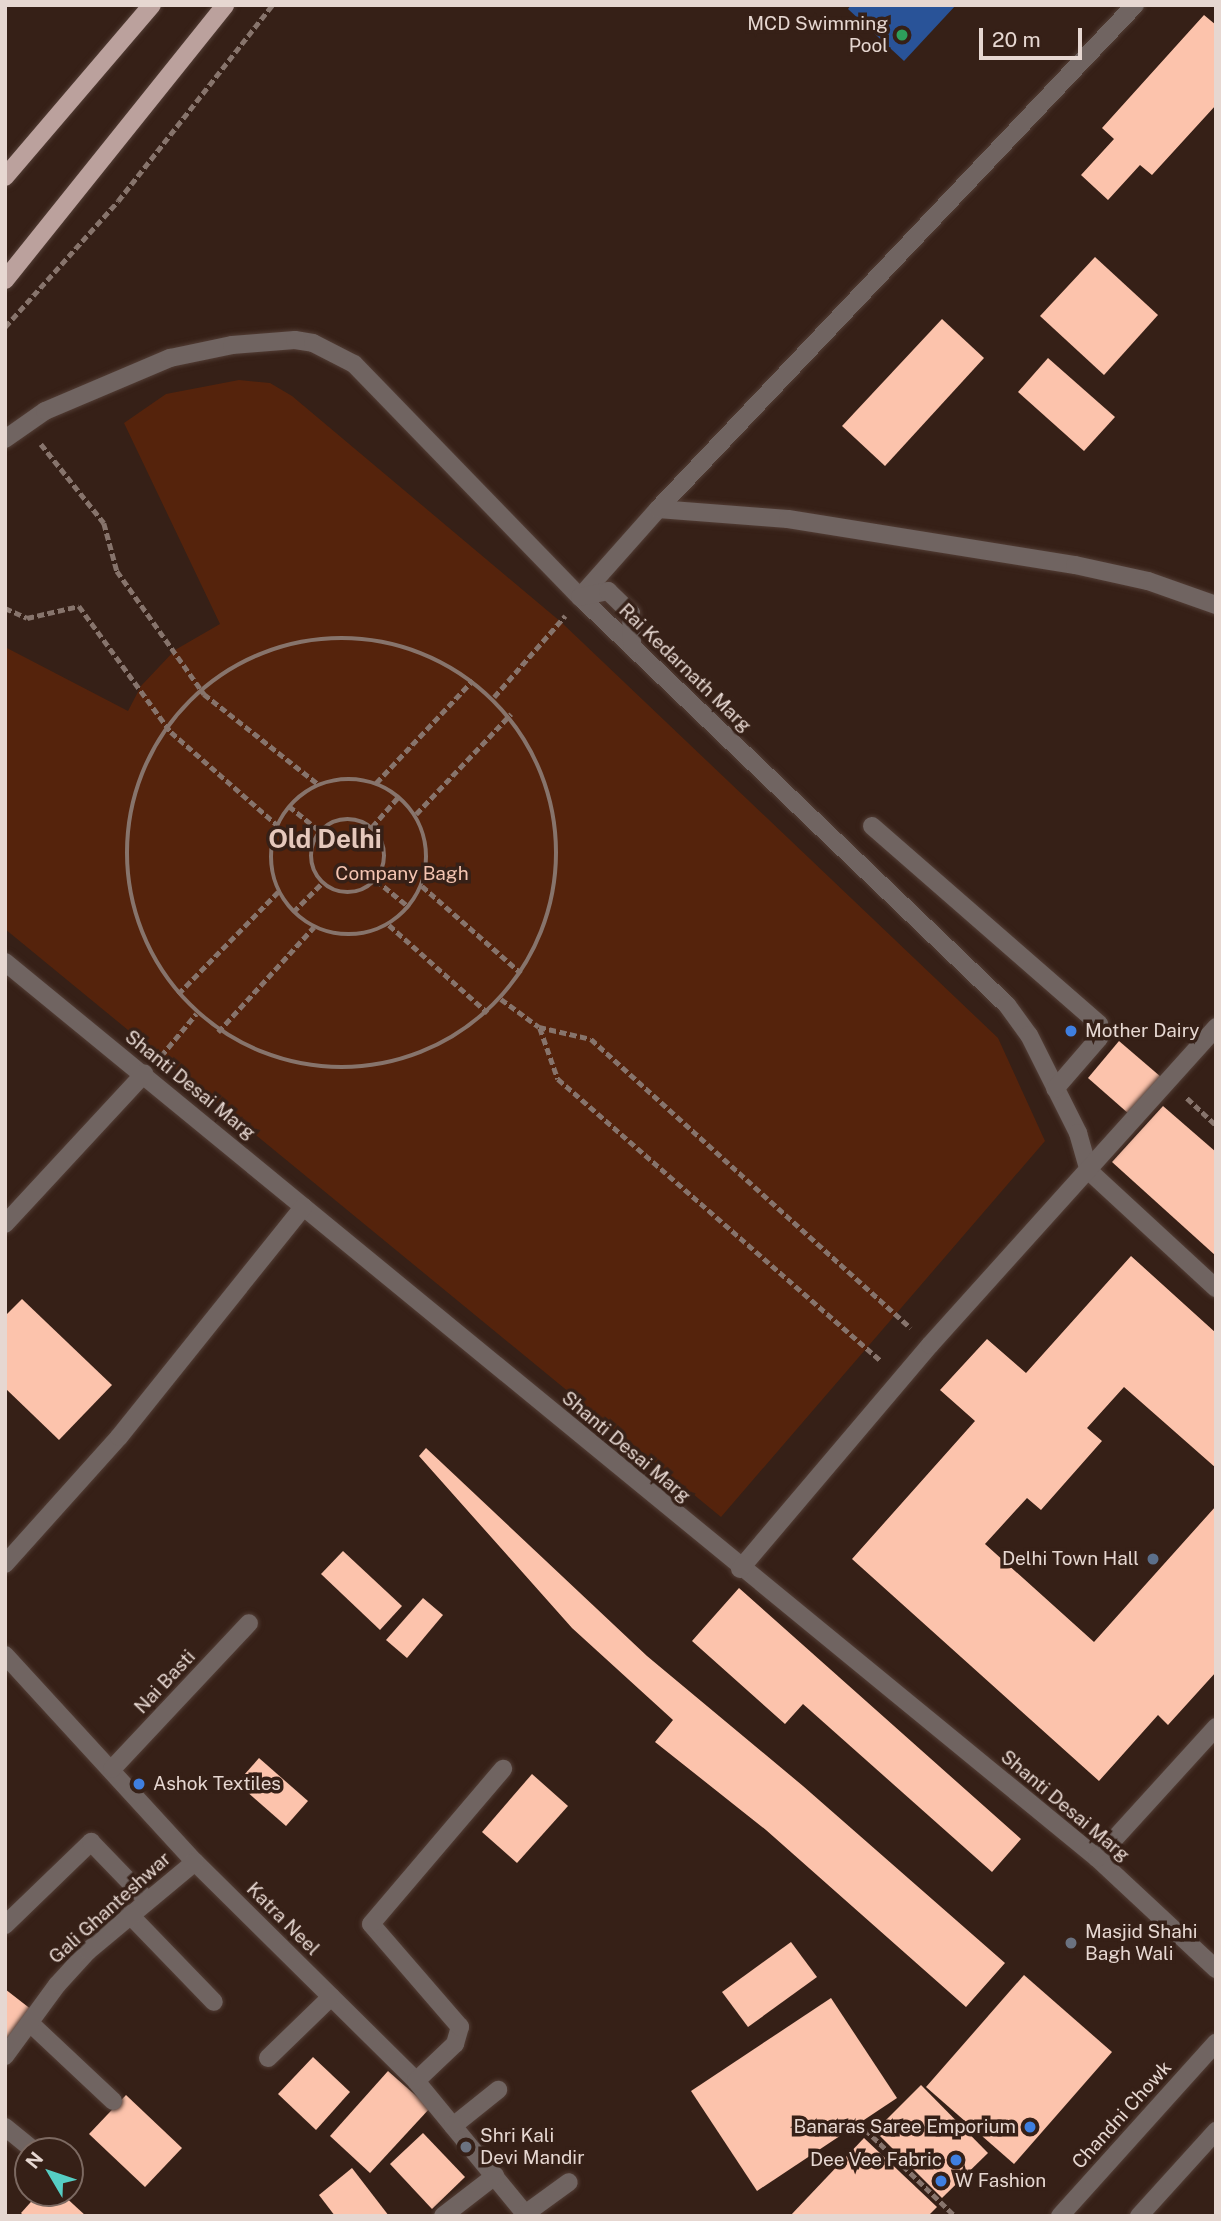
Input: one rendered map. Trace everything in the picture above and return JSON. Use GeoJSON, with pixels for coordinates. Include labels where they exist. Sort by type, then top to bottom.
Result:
{"type":"FeatureCollection","features":[{"type":"Feature","properties":{"kind":"main road"},"geometry":{"type":"LineString","coordinates":[[5,177],[152,5]]}},
{"type":"Feature","properties":{"kind":"main road"},"geometry":{"type":"LineString","coordinates":[[5,280],[225,5]]}},
{"type":"Feature","properties":{"kind":"street"},"geometry":{"type":"LineString","coordinates":[[580,597],[658,509],[1135,5]]}},
{"type":"Feature","properties":{"kind":"street","name":"Rai Kedarnath Marg"},"geometry":{"type":"LineString","coordinates":[[5,439],[45,411],[170,358],[232,345],[313,342],[354,364],[580,597],[1007,1005],[1030,1035],[1078,1133],[1089,1171]]}},
{"type":"Feature","properties":{"kind":"street"},"geometry":{"type":"LineString","coordinates":[[658,509],[788,519],[1075,565],[1148,582],[1216,605]]}},
{"type":"Feature","properties":{"kind":"street"},"geometry":{"type":"LineString","coordinates":[[872,826],[1099,1024],[1099,1038],[1055,1089]]}},
{"type":"Feature","properties":{"kind":"street","name":"Shanti Desai Marg"},"geometry":{"type":"LineString","coordinates":[[5,962],[144,1074],[740,1569],[1097,1858],[1216,1969]]}},
{"type":"Feature","properties":{"kind":"street"},"geometry":{"type":"LineString","coordinates":[[740,1569],[901,1378],[1216,1027]]}},
{"type":"Feature","properties":{"kind":"street"},"geometry":{"type":"LineString","coordinates":[[5,1224],[144,1074]]}},
{"type":"Feature","properties":{"kind":"street"},"geometry":{"type":"LineString","coordinates":[[1089,1171],[1216,1288]]}},
{"type":"Feature","properties":{"kind":"street"},"geometry":{"type":"LineString","coordinates":[[5,1564],[119,1437],[303,1207]]}},
{"type":"Feature","properties":{"kind":"street","name":"Nai Basti"},"geometry":{"type":"LineString","coordinates":[[112,1769],[250,1623]]}},
{"type":"Feature","properties":{"kind":"street","name":"Katra Neel"},"geometry":{"type":"LineString","coordinates":[[5,1656],[195,1861],[416,2081],[526,2215]]}},
{"type":"Feature","properties":{"kind":"street"},"geometry":{"type":"LineString","coordinates":[[1097,1858],[1216,1727]]}},
{"type":"Feature","properties":{"kind":"street"},"geometry":{"type":"LineString","coordinates":[[416,2081],[455,2044],[460,2027],[371,1923],[503,1769]]}},
{"type":"Feature","properties":{"kind":"street"},"geometry":{"type":"LineString","coordinates":[[5,1924],[91,1842],[147,1900]]}},
{"type":"Feature","properties":{"kind":"street","name":"Gali Ghanteshwar"},"geometry":{"type":"LineString","coordinates":[[5,2056],[57,1985],[130,1914],[195,1861]]}},
{"type":"Feature","properties":{"kind":"street"},"geometry":{"type":"LineString","coordinates":[[130,1914],[214,2002]]}},
{"type":"Feature","properties":{"kind":"street"},"geometry":{"type":"LineString","coordinates":[[268,2058],[331,1997]]}},
{"type":"Feature","properties":{"kind":"street"},"geometry":{"type":"LineString","coordinates":[[30,2023],[113,2101]]}},
{"type":"Feature","properties":{"kind":"street","name":"Chandni Chowk"},"geometry":{"type":"LineString","coordinates":[[1059,2216],[1216,2043]]}},
{"type":"Feature","properties":{"kind":"street"},"geometry":{"type":"LineString","coordinates":[[453,2126],[498,2090]]}},
{"type":"Feature","properties":{"kind":"street"},"geometry":{"type":"LineString","coordinates":[[1139,2216],[1216,2132]]}},
{"type":"Feature","properties":{"kind":"street"},"geometry":{"type":"LineString","coordinates":[[443,2216],[495,2176]]}},
{"type":"Feature","properties":{"kind":"street"},"geometry":{"type":"LineString","coordinates":[[526,2215],[569,2182]]}},
{"type":"Feature","properties":{"kind":"path"},"geometry":{"type":"LineString","coordinates":[[5,327],[118,201],[272,5]]}},
{"type":"Feature","properties":{"kind":"path"},"geometry":{"type":"LineString","coordinates":[[23,428],[49,450],[104,523],[117,571],[204,694],[318,784]]}},
{"type":"Feature","properties":{"kind":"path"},"geometry":{"type":"LineString","coordinates":[[494,697],[580,597]]}},
{"type":"Feature","properties":{"kind":"path"},"geometry":{"type":"LineString","coordinates":[[5,608],[27,618],[79,606],[171,732],[276,824]]}},
{"type":"Feature","properties":{"kind":"path"},"geometry":{"type":"LineString","coordinates":[[354,635],[396,641],[473,680],[511,714],[538,764],[552,833],[548,893],[533,953],[521,973],[488,1013],[434,1046],[371,1066],[331,1068],[294,1062],[253,1050],[218,1032],[178,994],[151,958],[138,929],[124,858],[133,810],[148,768],[171,732],[204,694],[264,646],[306,636],[354,635]]}},
{"type":"Feature","properties":{"kind":"path"},"geometry":{"type":"LineString","coordinates":[[376,783],[473,680]]}},
{"type":"Feature","properties":{"kind":"path"},"geometry":{"type":"LineString","coordinates":[[416,814],[511,714]]}},
{"type":"Feature","properties":{"kind":"path"},"geometry":{"type":"LineString","coordinates":[[348,778],[376,783],[399,796],[416,814],[427,842],[422,886],[409,906],[389,925],[360,934],[332,934],[314,927],[293,913],[279,892],[271,867],[276,824],[289,806],[318,784],[348,778]]}},
{"type":"Feature","properties":{"kind":"path"},"geometry":{"type":"LineString","coordinates":[[372,827],[399,796]]}},
{"type":"Feature","properties":{"kind":"path"},"geometry":{"type":"LineString","coordinates":[[289,806],[320,831]]}},
{"type":"Feature","properties":{"kind":"path"},"geometry":{"type":"LineString","coordinates":[[348,818],[372,827],[385,850],[376,880],[348,893],[322,883],[311,861],[320,831],[348,818]]}},
{"type":"Feature","properties":{"kind":"path"},"geometry":{"type":"LineString","coordinates":[[376,880],[409,906]]}},
{"type":"Feature","properties":{"kind":"path"},"geometry":{"type":"LineString","coordinates":[[293,913],[322,883]]}},
{"type":"Feature","properties":{"kind":"path"},"geometry":{"type":"LineString","coordinates":[[422,886],[521,973]]}},
{"type":"Feature","properties":{"kind":"path"},"geometry":{"type":"LineString","coordinates":[[178,994],[279,892]]}},
{"type":"Feature","properties":{"kind":"path"},"geometry":{"type":"LineString","coordinates":[[389,925],[488,1013]]}},
{"type":"Feature","properties":{"kind":"path"},"geometry":{"type":"LineString","coordinates":[[218,1032],[314,927]]}},
{"type":"Feature","properties":{"kind":"path"},"geometry":{"type":"LineString","coordinates":[[501,999],[539,1027],[591,1039],[930,1345]]}},
{"type":"Feature","properties":{"kind":"path"},"geometry":{"type":"LineString","coordinates":[[144,1074],[196,1013]]}},
{"type":"Feature","properties":{"kind":"path"},"geometry":{"type":"LineString","coordinates":[[539,1027],[558,1079],[901,1378]]}},
{"type":"Feature","properties":{"kind":"path"},"geometry":{"type":"LineString","coordinates":[[1168,1081],[1216,1125]]}},
{"type":"Feature","properties":{"kind":"path"},"geometry":{"type":"LineString","coordinates":[[865,2129],[955,2216]]}},
{"type":"Feature","properties":{"kind":"green space","name":"Company Bagh"},"geometry":{"type":"Polygon","coordinates":[[[239,380],[270,383],[292,396],[561,622],[998,1038],[1045,1141],[721,1517],[5,929],[5,647],[128,711],[141,686],[175,650],[220,624],[124,423],[166,394],[239,380]]]}},
{"type":"Feature","properties":{"kind":"water","name":"MCD Swimming Pool"},"geometry":{"type":"Polygon","coordinates":[[[851,5],[956,5],[904,61],[848,9],[851,5]]]}},
{"type":"Feature","properties":{"kind":"building"},"geometry":{"type":"Polygon","coordinates":[[[1204,15],[1216,25],[1216,105],[1152,175],[1140,165],[1108,200],[1081,175],[1114,139],[1102,128],[1204,15]]]}},
{"type":"Feature","properties":{"kind":"building"},"geometry":{"type":"Polygon","coordinates":[[[1095,257],[1158,315],[1104,375],[1040,316],[1095,257]]]}},
{"type":"Feature","properties":{"kind":"building"},"geometry":{"type":"Polygon","coordinates":[[[942,319],[984,358],[885,466],[842,426],[942,319]]]}},
{"type":"Feature","properties":{"kind":"building"},"geometry":{"type":"Polygon","coordinates":[[[1048,358],[1115,417],[1084,451],[1018,392],[1048,358]]]}},
{"type":"Feature","properties":{"kind":"building"},"geometry":{"type":"Polygon","coordinates":[[[1119,1041],[1161,1077],[1129,1114],[1088,1078],[1119,1041]]]}},
{"type":"Feature","properties":{"kind":"building"},"geometry":{"type":"Polygon","coordinates":[[[1163,1106],[1216,1152],[1216,1256],[1112,1162],[1163,1106]]]}},
{"type":"Feature","properties":{"kind":"building"},"geometry":{"type":"Polygon","coordinates":[[[1131,1256],[1216,1333],[1216,1468],[1124,1387],[1087,1428],[1102,1441],[1041,1510],[1027,1498],[985,1544],[1094,1642],[1216,1506],[1216,1672],[1168,1725],[1158,1715],[1099,1781],[852,1559],[975,1421],[940,1390],[987,1339],[1026,1373],[1131,1256]]]}},
{"type":"Feature","properties":{"kind":"building"},"geometry":{"type":"Polygon","coordinates":[[[22,1299],[112,1385],[59,1440],[5,1388],[5,1316],[22,1299]]]}},
{"type":"Feature","properties":{"kind":"building"},"geometry":{"type":"Polygon","coordinates":[[[426,1448],[647,1656],[803,1786],[1005,1963],[966,2007],[766,1830],[655,1742],[673,1720],[572,1628],[419,1456],[426,1448]]]}},
{"type":"Feature","properties":{"kind":"building"},"geometry":{"type":"Polygon","coordinates":[[[343,1551],[402,1606],[380,1630],[321,1574],[343,1551]]]}},
{"type":"Feature","properties":{"kind":"building"},"geometry":{"type":"Polygon","coordinates":[[[739,1588],[1021,1839],[992,1872],[803,1704],[785,1724],[692,1641],[739,1588]]]}},
{"type":"Feature","properties":{"kind":"building"},"geometry":{"type":"Polygon","coordinates":[[[423,1598],[443,1615],[407,1658],[386,1640],[423,1598]]]}},
{"type":"Feature","properties":{"kind":"building"},"geometry":{"type":"Polygon","coordinates":[[[259,1758],[308,1801],[286,1826],[237,1783],[259,1758]]]}},
{"type":"Feature","properties":{"kind":"building"},"geometry":{"type":"Polygon","coordinates":[[[532,1774],[568,1806],[517,1863],[482,1832],[532,1774]]]}},
{"type":"Feature","properties":{"kind":"building"},"geometry":{"type":"Polygon","coordinates":[[[791,1942],[817,1977],[748,2027],[722,1992],[791,1942]]]}},
{"type":"Feature","properties":{"kind":"building"},"geometry":{"type":"Polygon","coordinates":[[[1024,1975],[1112,2052],[1014,2164],[926,2087],[1024,1975]]]}},
{"type":"Feature","properties":{"kind":"building"},"geometry":{"type":"Polygon","coordinates":[[[5,1989],[32,2010],[5,2044],[5,1989]]]}},
{"type":"Feature","properties":{"kind":"building"},"geometry":{"type":"Polygon","coordinates":[[[831,1998],[897,2098],[757,2191],[691,2091],[831,1998]]]}},
{"type":"Feature","properties":{"kind":"building"},"geometry":{"type":"Polygon","coordinates":[[[313,2057],[350,2092],[316,2130],[278,2094],[313,2057]]]}},
{"type":"Feature","properties":{"kind":"building"},"geometry":{"type":"Polygon","coordinates":[[[388,2071],[430,2108],[370,2173],[330,2136],[388,2071]]]}},
{"type":"Feature","properties":{"kind":"building"},"geometry":{"type":"Polygon","coordinates":[[[921,2085],[988,2153],[942,2198],[875,2131],[921,2085]]]}},
{"type":"Feature","properties":{"kind":"building"},"geometry":{"type":"Polygon","coordinates":[[[126,2095],[182,2148],[145,2187],[89,2134],[126,2095]]]}},
{"type":"Feature","properties":{"kind":"building"},"geometry":{"type":"Polygon","coordinates":[[[423,2133],[465,2177],[432,2209],[390,2164],[423,2133]]]}},
{"type":"Feature","properties":{"kind":"building"},"geometry":{"type":"Polygon","coordinates":[[[864,2138],[937,2207],[928,2216],[790,2216],[864,2138]]]}},
{"type":"Feature","properties":{"kind":"building"},"geometry":{"type":"Polygon","coordinates":[[[352,2168],[389,2216],[335,2216],[319,2195],[352,2168]]]}},
{"type":"Feature","properties":{"kind":"building"},"geometry":{"type":"Polygon","coordinates":[[[26,2207],[76,2207],[86,2216],[24,2216],[21,2213],[26,2207]]]}},
{"type":"Feature","properties":{"kind":"place","name":"MCD Swimming Pool"},"geometry":{"type":"Point","coordinates":[902,35]}},
{"type":"Feature","properties":{"kind":"place","name":"Mother Dairy"},"geometry":{"type":"Point","coordinates":[1071,1031]}},
{"type":"Feature","properties":{"kind":"place","name":"Delhi Town Hall"},"geometry":{"type":"Point","coordinates":[1153,1559]}},
{"type":"Feature","properties":{"kind":"place","name":"Ashok Textiles"},"geometry":{"type":"Point","coordinates":[139,1784]}},
{"type":"Feature","properties":{"kind":"place","name":"Masjid Shahi Bagh Wali"},"geometry":{"type":"Point","coordinates":[1071,1943]}},
{"type":"Feature","properties":{"kind":"place","name":"Banaras Saree Emporium"},"geometry":{"type":"Point","coordinates":[1030,2127]}},
{"type":"Feature","properties":{"kind":"place","name":"Shri Kali Devi Mandir"},"geometry":{"type":"Point","coordinates":[466,2147]}},
{"type":"Feature","properties":{"kind":"place","name":"Dee Vee Fabric"},"geometry":{"type":"Point","coordinates":[956,2160]}},
{"type":"Feature","properties":{"kind":"place","name":"W Fashion"},"geometry":{"type":"Point","coordinates":[941,2181]}},
{"type":"Feature","properties":{"kind":"district","name":"Old Delhi"},"geometry":{"type":"Point","coordinates":[325,839]}}]}
